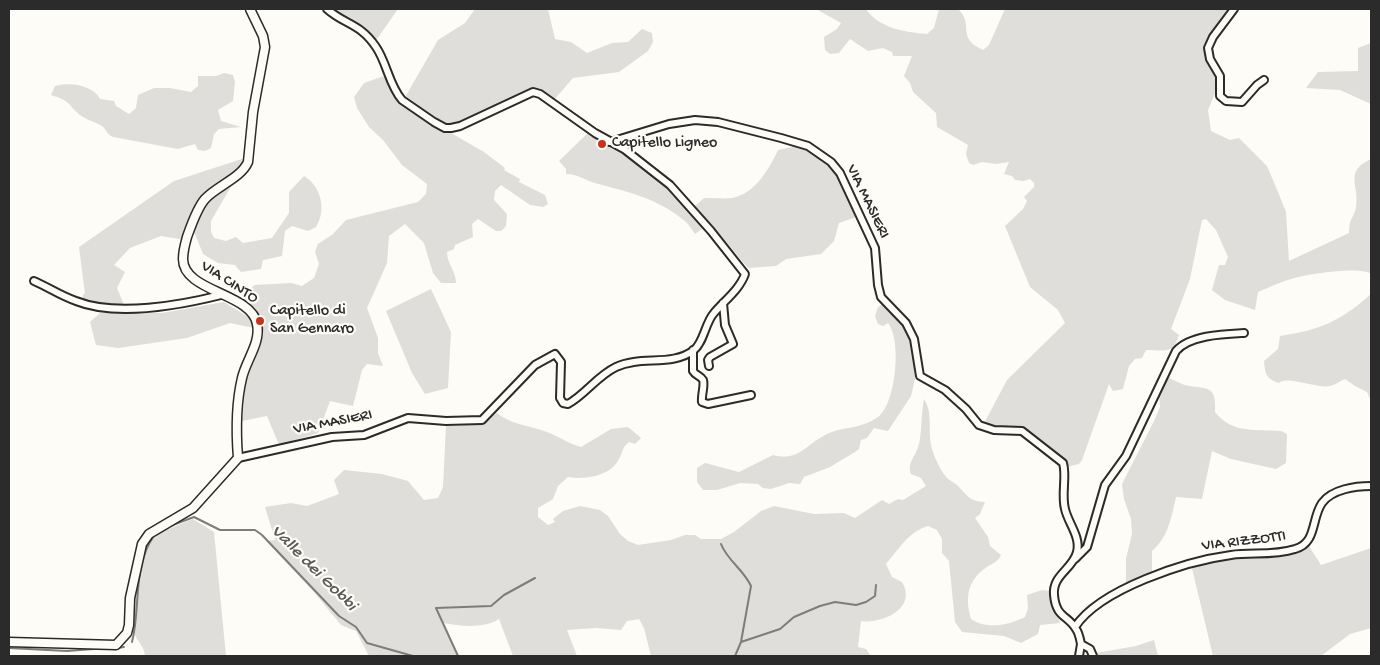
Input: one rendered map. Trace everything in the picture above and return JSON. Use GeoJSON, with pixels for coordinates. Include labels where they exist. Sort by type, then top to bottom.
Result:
{"type":"FeatureCollection","features":[{"type":"Feature","properties":{"kind":"street","name":"VIA CINTO"},"geometry":{"type":"LineString","coordinates":[[238,458],[242,377],[256,342],[258,325],[255,315],[240,304],[196,280],[186,270],[183,260],[188,235],[205,199],[248,162],[253,112],[265,47],[263,36],[250,9]]}},
{"type":"Feature","properties":{"kind":"street"},"geometry":{"type":"LineString","coordinates":[[327,9],[357,26],[369,38],[383,59],[397,93],[402,100],[445,128],[460,126],[533,92],[558,105],[595,133],[624,149],[670,185],[745,274],[744,280],[707,322],[698,346],[693,350],[693,371],[702,378],[703,382],[702,402],[708,404],[751,395]]}},
{"type":"Feature","properties":{"kind":"street"},"geometry":{"type":"LineString","coordinates":[[1234,9],[1213,36],[1208,48],[1210,59],[1220,76],[1220,96],[1226,101],[1242,102],[1264,80]]}},
{"type":"Feature","properties":{"kind":"street","name":"VIA MASIERI"},"geometry":{"type":"LineString","coordinates":[[610,142],[669,124],[695,120],[718,122],[808,146],[831,162],[840,174],[875,248],[881,297],[906,323],[914,339],[920,376],[945,390],[980,425],[994,430],[1022,431],[1063,463],[1064,508],[1078,541],[1075,559]]}},
{"type":"Feature","properties":{"kind":"street"},"geometry":{"type":"LineString","coordinates":[[34,281],[76,302],[113,307],[162,307],[221,295]]}},
{"type":"Feature","properties":{"kind":"street"},"geometry":{"type":"LineString","coordinates":[[710,366],[708,360],[710,357],[733,344],[725,325],[723,303]]}},
{"type":"Feature","properties":{"kind":"street"},"geometry":{"type":"LineString","coordinates":[[1079,656],[1081,644],[1075,627],[1061,615],[1054,590],[1058,578],[1087,547],[1104,485],[1126,456],[1176,351],[1191,341],[1218,335],[1244,333]]}},
{"type":"Feature","properties":{"kind":"street","name":"VIA MASIERI"},"geometry":{"type":"LineString","coordinates":[[238,458],[332,437],[364,435],[408,418],[446,421],[482,420],[535,365],[549,355],[555,354],[560,357],[560,398],[563,403],[568,404],[575,400],[597,379],[617,367],[643,360],[674,359],[693,350]]}},
{"type":"Feature","properties":{"kind":"street"},"geometry":{"type":"LineString","coordinates":[[9,642],[116,645],[127,633],[130,625],[130,598],[142,544],[149,534],[192,508],[238,458]]}},
{"type":"Feature","properties":{"kind":"street","name":"VIA RIZZOTTI"},"geometry":{"type":"LineString","coordinates":[[1075,627],[1080,620],[1098,606],[1138,582],[1158,574],[1202,560],[1232,555],[1267,555],[1297,549],[1310,540],[1323,502],[1339,491],[1371,486]]}},
{"type":"Feature","properties":{"kind":"street"},"geometry":{"type":"LineString","coordinates":[[1081,644],[1090,649],[1092,656]]}},
{"type":"Feature","properties":{"kind":"shaded area"},"geometry":{"type":"Polygon","coordinates":[[[333,9],[398,9],[375,42],[361,26],[333,9]]]}},
{"type":"Feature","properties":{"kind":"shaded area"},"geometry":{"type":"Polygon","coordinates":[[[475,9],[548,9],[555,39],[571,42],[587,53],[612,43],[628,42],[642,29],[652,33],[653,42],[648,51],[619,72],[573,78],[554,100],[539,91],[451,130],[404,99],[438,40],[465,23],[475,9]]]}},
{"type":"Feature","properties":{"kind":"shaded area"},"geometry":{"type":"Polygon","coordinates":[[[816,9],[866,9],[885,25],[910,32],[927,34],[934,28],[939,9],[958,9],[965,20],[967,36],[975,45],[983,50],[989,45],[1005,9],[1239,9],[1210,48],[1218,86],[1208,110],[1211,131],[1230,140],[1239,138],[1267,166],[1286,212],[1289,261],[1349,233],[1357,199],[1355,174],[1362,164],[1371,159],[1371,274],[1346,271],[1290,279],[1258,292],[1255,310],[1225,300],[1212,290],[1219,265],[1225,265],[1228,257],[1216,230],[1206,219],[1202,220],[1190,279],[1171,329],[1179,335],[1177,341],[1171,349],[1163,351],[1146,350],[1142,358],[1135,359],[1129,366],[1123,389],[1113,391],[1109,384],[1082,460],[1079,464],[1062,468],[1059,463],[1024,435],[981,429],[1007,380],[1065,323],[1058,310],[1030,287],[1005,226],[1023,209],[1027,201],[1024,197],[1034,187],[1034,183],[1030,179],[1024,181],[1015,180],[1012,176],[1004,174],[1009,162],[996,164],[982,162],[973,165],[969,163],[966,154],[968,145],[937,127],[936,113],[913,92],[910,83],[904,76],[912,56],[893,56],[892,52],[883,48],[868,51],[850,39],[839,53],[830,54],[825,50],[824,37],[837,29],[841,23],[816,9]]]}},
{"type":"Feature","properties":{"kind":"shaded area"},"geometry":{"type":"Polygon","coordinates":[[[1371,43],[1371,104],[1340,90],[1306,88],[1318,72],[1358,71],[1358,48],[1371,43]]]}},
{"type":"Feature","properties":{"kind":"shaded area"},"geometry":{"type":"Polygon","coordinates":[[[224,73],[233,75],[235,82],[233,101],[218,110],[221,121],[241,127],[219,129],[214,134],[211,148],[205,151],[198,150],[195,144],[178,149],[113,137],[102,126],[78,113],[67,102],[51,95],[55,86],[67,84],[80,86],[92,90],[100,99],[114,101],[116,106],[129,114],[136,108],[138,95],[154,88],[170,88],[191,92],[198,86],[198,76],[216,76],[224,73]]]}},
{"type":"Feature","properties":{"kind":"shaded area"},"geometry":{"type":"Polygon","coordinates":[[[387,75],[395,94],[418,114],[484,152],[505,168],[504,170],[520,179],[519,182],[545,195],[548,204],[543,207],[530,205],[501,185],[495,191],[494,200],[507,214],[506,226],[501,231],[496,231],[478,219],[472,224],[473,237],[455,245],[454,249],[447,252],[456,283],[441,283],[433,273],[424,243],[405,224],[389,236],[387,263],[367,308],[378,338],[378,353],[383,366],[367,364],[362,370],[353,406],[330,401],[318,433],[279,445],[267,416],[242,421],[248,373],[260,343],[262,327],[252,310],[241,301],[254,285],[291,283],[302,286],[314,278],[319,264],[315,252],[318,244],[333,234],[346,220],[418,202],[426,194],[427,184],[402,165],[383,140],[369,127],[357,108],[354,97],[364,83],[387,75]]]}},
{"type":"Feature","properties":{"kind":"shaded area"},"geometry":{"type":"Polygon","coordinates":[[[592,129],[618,143],[694,207],[704,198],[732,198],[740,196],[760,180],[778,150],[801,145],[830,157],[859,216],[839,223],[834,241],[821,254],[786,259],[776,266],[748,268],[710,223],[695,234],[686,222],[654,201],[591,182],[578,176],[566,174],[566,169],[559,161],[592,129]]]}},
{"type":"Feature","properties":{"kind":"shaded area"},"geometry":{"type":"Polygon","coordinates":[[[248,157],[211,221],[211,232],[214,238],[226,241],[236,237],[243,243],[272,238],[289,213],[289,192],[304,176],[315,186],[321,199],[321,213],[316,227],[308,231],[292,226],[285,231],[282,256],[263,260],[261,269],[241,272],[235,265],[218,263],[203,254],[191,224],[185,240],[161,236],[130,248],[114,265],[125,272],[117,288],[124,305],[96,304],[83,300],[83,294],[85,294],[79,247],[174,181],[248,157]]]}},
{"type":"Feature","properties":{"kind":"shaded area"},"geometry":{"type":"Polygon","coordinates":[[[431,289],[451,332],[448,388],[425,394],[412,373],[386,311],[431,289]]]}},
{"type":"Feature","properties":{"kind":"shaded area"},"geometry":{"type":"Polygon","coordinates":[[[1371,294],[1371,401],[1367,392],[1345,379],[1332,385],[1318,386],[1295,381],[1279,383],[1269,377],[1264,361],[1278,349],[1280,336],[1307,331],[1340,318],[1371,294]]]}},
{"type":"Feature","properties":{"kind":"shaded area"},"geometry":{"type":"Polygon","coordinates":[[[890,300],[911,324],[915,379],[911,396],[888,431],[874,428],[867,438],[861,440],[859,449],[830,467],[804,477],[800,484],[789,483],[771,489],[763,488],[758,484],[740,483],[717,490],[703,490],[697,482],[697,468],[705,463],[739,472],[773,455],[782,457],[796,454],[827,434],[864,424],[878,417],[884,410],[893,386],[896,357],[895,343],[888,323],[883,326],[878,324],[875,316],[878,307],[890,300]]]}},
{"type":"Feature","properties":{"kind":"shaded area"},"geometry":{"type":"Polygon","coordinates":[[[224,302],[248,317],[254,328],[230,323],[187,338],[118,348],[96,345],[90,322],[100,313],[162,313],[224,302]]]}},
{"type":"Feature","properties":{"kind":"shaded area"},"geometry":{"type":"Polygon","coordinates":[[[1167,377],[1182,384],[1211,391],[1214,396],[1215,412],[1229,424],[1245,429],[1281,431],[1287,434],[1286,463],[1276,469],[1231,459],[1212,451],[1202,499],[1176,497],[1166,533],[1152,551],[1152,574],[1126,586],[1126,559],[1132,534],[1131,519],[1124,499],[1122,484],[1160,407],[1159,396],[1167,377]]]}},
{"type":"Feature","properties":{"kind":"shaded area"},"geometry":{"type":"Polygon","coordinates":[[[924,399],[929,415],[932,448],[937,462],[948,479],[968,496],[973,500],[985,502],[980,514],[975,518],[988,537],[990,546],[1001,555],[997,561],[980,572],[969,590],[968,604],[971,619],[991,625],[1019,620],[1025,617],[1028,608],[1027,595],[1042,590],[1051,591],[1060,623],[1040,625],[1038,634],[1021,643],[1004,636],[962,632],[955,622],[949,561],[942,553],[942,539],[937,530],[928,526],[909,537],[886,564],[892,577],[902,582],[906,592],[905,600],[901,607],[887,617],[878,620],[861,621],[858,647],[866,649],[871,656],[651,656],[644,628],[639,619],[627,621],[621,630],[596,628],[567,630],[577,656],[513,656],[499,619],[479,625],[464,626],[443,623],[459,656],[369,656],[356,631],[341,625],[313,591],[266,541],[275,540],[265,507],[291,503],[307,506],[339,494],[334,480],[344,470],[382,474],[408,481],[424,500],[438,498],[443,487],[446,426],[473,424],[497,413],[513,422],[546,432],[581,447],[611,429],[628,427],[641,438],[635,444],[629,442],[615,465],[604,473],[582,478],[568,477],[558,486],[553,499],[538,508],[538,517],[548,525],[555,522],[553,519],[563,511],[580,506],[600,510],[608,516],[620,534],[628,541],[638,545],[671,540],[685,535],[695,535],[701,539],[721,539],[734,532],[761,511],[774,506],[814,514],[844,513],[855,518],[882,500],[889,504],[898,499],[903,500],[926,486],[921,478],[911,474],[910,470],[919,443],[924,399]]]}},
{"type":"Feature","properties":{"kind":"shaded area"},"geometry":{"type":"Polygon","coordinates":[[[193,519],[214,532],[226,656],[145,656],[135,635],[133,625],[137,586],[147,548],[155,537],[170,528],[193,519]]]}},
{"type":"Feature","properties":{"kind":"shaded area"},"geometry":{"type":"Polygon","coordinates":[[[1307,543],[1321,565],[1371,548],[1371,628],[1350,634],[1321,656],[1213,656],[1190,560],[1209,555],[1268,553],[1307,543]]]}},
{"type":"Feature","properties":{"kind":"shaded area"},"geometry":{"type":"Polygon","coordinates":[[[1154,640],[1158,656],[1096,656],[1096,653],[1136,646],[1154,640]]]}},
{"type":"Feature","properties":{"kind":"waterway","name":"Valle dei Gobbi"},"geometry":{"type":"LineString","coordinates":[[170,526],[194,517],[220,530],[255,530],[262,535],[339,616],[356,627],[367,643],[413,656]]}},
{"type":"Feature","properties":{"kind":"waterway","name":"Valle dei Gobbi"},"geometry":{"type":"LineString","coordinates":[[132,642],[140,574],[147,548],[154,536]]}},
{"type":"Feature","properties":{"kind":"waterway"},"geometry":{"type":"LineString","coordinates":[[721,544],[727,555],[751,586],[741,642]]}},
{"type":"Feature","properties":{"kind":"waterway"},"geometry":{"type":"LineString","coordinates":[[458,656],[436,608],[491,606],[504,595],[535,578]]}},
{"type":"Feature","properties":{"kind":"waterway"},"geometry":{"type":"LineString","coordinates":[[735,656],[741,642],[780,629],[794,617],[820,606],[835,602],[856,605],[866,602],[875,596],[876,585]]}},
{"type":"Feature","properties":{"kind":"waterway","name":"Valle dei Gobbi"},"geometry":{"type":"LineString","coordinates":[[117,648],[124,647]]}},
{"type":"Feature","properties":{"kind":"waterway","name":"Valle dei Gobbi"},"geometry":{"type":"LineString","coordinates":[[9,648],[67,651],[107,648]]}},
{"type":"Feature","properties":{"kind":"waterway"},"geometry":{"type":"LineString","coordinates":[[683,656],[696,656]]}},
{"type":"Feature","properties":{"kind":"place","name":"Capitello Ligneo"},"geometry":{"type":"Point","coordinates":[602,144]}},
{"type":"Feature","properties":{"kind":"place","name":"Capitello di San Gennaro"},"geometry":{"type":"Point","coordinates":[260,321]}}]}
